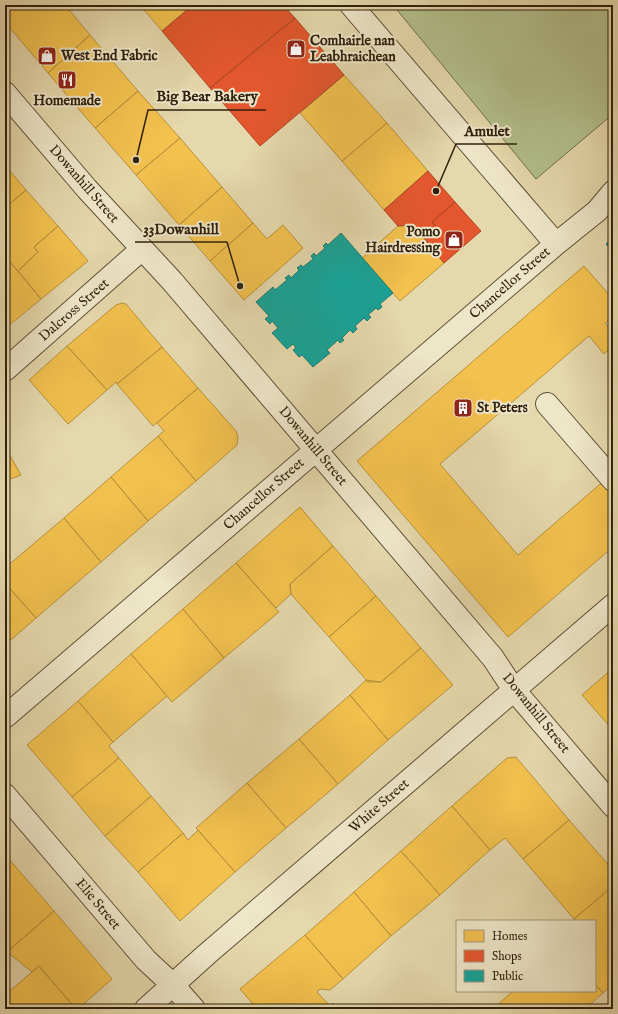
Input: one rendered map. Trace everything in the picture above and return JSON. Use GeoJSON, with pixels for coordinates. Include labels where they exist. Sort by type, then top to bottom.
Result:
{"type":"FeatureCollection","features":[{"type":"Feature","properties":{"kind":"street"},"geometry":{"type":"LineString","coordinates":[[351,5],[556,244]]}},
{"type":"Feature","properties":{"kind":"street","name":"Dowanhill Street"},"geometry":{"type":"LineString","coordinates":[[5,93],[87,189],[172,281],[316,449],[493,658],[514,690],[613,806]]}},
{"type":"Feature","properties":{"kind":"street","name":"Chancellor Street"},"geometry":{"type":"LineString","coordinates":[[5,717],[316,449],[596,211],[613,192]]}},
{"type":"Feature","properties":{"kind":"street","name":"Dalcross Street"},"geometry":{"type":"LineString","coordinates":[[5,370],[142,249]]}},
{"type":"Feature","properties":{"kind":"street"},"geometry":{"type":"LineString","coordinates":[[547,404],[613,480]]}},
{"type":"Feature","properties":{"kind":"street","name":"White Street"},"geometry":{"type":"LineString","coordinates":[[146,1009],[206,954],[613,605]]}},
{"type":"Feature","properties":{"kind":"street","name":"Elie Street"},"geometry":{"type":"LineString","coordinates":[[5,795],[146,960],[173,985],[194,1009]]}},
{"type":"Feature","properties":{"kind":"green space"},"geometry":{"type":"Polygon","coordinates":[[[393,5],[613,5],[613,114],[536,179],[393,5]]]}},
{"type":"Feature","properties":{"kind":"building: Homes"},"geometry":{"type":"Polygon","coordinates":[[[13,5],[65,5],[90,35],[48,73],[5,22],[5,12],[13,5]]]}},
{"type":"Feature","properties":{"kind":"building: Homes"},"geometry":{"type":"Polygon","coordinates":[[[140,5],[193,5],[162,31],[140,5]]]}},
{"type":"Feature","properties":{"kind":"building: Homes"},"geometry":{"type":"Polygon","coordinates":[[[90,35],[138,91],[95,128],[48,73],[90,35]]]}},
{"type":"Feature","properties":{"kind":"building: Homes"},"geometry":{"type":"Polygon","coordinates":[[[344,75],[387,123],[342,161],[300,113],[344,75]]]}},
{"type":"Feature","properties":{"kind":"building: Homes"},"geometry":{"type":"Polygon","coordinates":[[[138,91],[180,138],[136,175],[95,128],[138,91]]]}},
{"type":"Feature","properties":{"kind":"building: Homes"},"geometry":{"type":"Polygon","coordinates":[[[387,123],[428,171],[384,210],[342,161],[387,123]]]}},
{"type":"Feature","properties":{"kind":"building: Homes"},"geometry":{"type":"Polygon","coordinates":[[[180,138],[222,187],[179,225],[136,175],[180,138]]]}},
{"type":"Feature","properties":{"kind":"building: Homes"},"geometry":{"type":"Polygon","coordinates":[[[5,165],[26,190],[5,208],[5,165]]]}},
{"type":"Feature","properties":{"kind":"building: Homes"},"geometry":{"type":"Polygon","coordinates":[[[222,187],[253,223],[210,261],[179,225],[222,187]]]}},
{"type":"Feature","properties":{"kind":"building: Homes"},"geometry":{"type":"Polygon","coordinates":[[[26,190],[58,226],[34,247],[38,252],[18,271],[5,256],[5,208],[26,190]]]}},
{"type":"Feature","properties":{"kind":"building: Homes"},"geometry":{"type":"Polygon","coordinates":[[[253,223],[267,239],[283,225],[303,248],[244,300],[210,261],[253,223]]]}},
{"type":"Feature","properties":{"kind":"building: Homes"},"geometry":{"type":"Polygon","coordinates":[[[412,225],[444,263],[400,301],[362,258],[398,226],[412,225]]]}},
{"type":"Feature","properties":{"kind":"building: Homes"},"geometry":{"type":"Polygon","coordinates":[[[58,226],[88,261],[41,299],[18,271],[38,252],[34,247],[58,226]]]}},
{"type":"Feature","properties":{"kind":"building: Homes"},"geometry":{"type":"Polygon","coordinates":[[[5,256],[41,299],[6,328],[5,328],[5,256]]]}},
{"type":"Feature","properties":{"kind":"building: Homes","name":"St Peters"},"geometry":{"type":"Polygon","coordinates":[[[584,266],[613,299],[613,317],[605,323],[613,333],[613,346],[604,354],[589,336],[440,464],[518,555],[613,473],[613,547],[508,637],[357,461],[584,266]]]}},
{"type":"Feature","properties":{"kind":"building: Homes"},"geometry":{"type":"Polygon","coordinates":[[[122,303],[126,304],[162,347],[117,384],[116,382],[107,390],[67,346],[116,305],[122,303]]]}},
{"type":"Feature","properties":{"kind":"building: Homes"},"geometry":{"type":"Polygon","coordinates":[[[67,346],[107,390],[68,424],[29,380],[67,346]]]}},
{"type":"Feature","properties":{"kind":"building: Homes"},"geometry":{"type":"Polygon","coordinates":[[[162,347],[198,388],[153,426],[117,384],[162,347]]]}},
{"type":"Feature","properties":{"kind":"building: Homes"},"geometry":{"type":"Polygon","coordinates":[[[198,388],[236,431],[238,437],[237,445],[196,481],[158,436],[164,431],[157,423],[198,388]]]}},
{"type":"Feature","properties":{"kind":"building: Homes"},"geometry":{"type":"Polygon","coordinates":[[[158,436],[196,481],[148,521],[111,477],[158,436]]]}},
{"type":"Feature","properties":{"kind":"building: Homes"},"geometry":{"type":"Polygon","coordinates":[[[5,447],[21,475],[5,481],[5,447]]]}},
{"type":"Feature","properties":{"kind":"building: Homes"},"geometry":{"type":"Polygon","coordinates":[[[111,477],[148,521],[101,562],[64,518],[111,477]]]}},
{"type":"Feature","properties":{"kind":"building: Homes"},"geometry":{"type":"Polygon","coordinates":[[[300,507],[333,546],[290,584],[291,594],[276,608],[236,563],[300,507]]]}},
{"type":"Feature","properties":{"kind":"building: Homes"},"geometry":{"type":"Polygon","coordinates":[[[64,518],[101,562],[36,618],[5,583],[5,568],[64,518]]]}},
{"type":"Feature","properties":{"kind":"building: Homes"},"geometry":{"type":"Polygon","coordinates":[[[333,546],[376,596],[329,637],[291,594],[290,584],[333,546]]]}},
{"type":"Feature","properties":{"kind":"building: Homes"},"geometry":{"type":"Polygon","coordinates":[[[236,563],[279,612],[224,658],[183,609],[236,563]]]}},
{"type":"Feature","properties":{"kind":"building: Homes"},"geometry":{"type":"Polygon","coordinates":[[[5,583],[36,618],[5,645],[5,583]]]}},
{"type":"Feature","properties":{"kind":"building: Homes"},"geometry":{"type":"Polygon","coordinates":[[[376,596],[421,648],[381,682],[368,682],[329,637],[376,596]]]}},
{"type":"Feature","properties":{"kind":"building: Homes"},"geometry":{"type":"Polygon","coordinates":[[[183,609],[224,658],[172,702],[131,654],[183,609]]]}},
{"type":"Feature","properties":{"kind":"building: Homes"},"geometry":{"type":"Polygon","coordinates":[[[421,648],[453,685],[388,740],[350,695],[366,680],[381,682],[421,648]]]}},
{"type":"Feature","properties":{"kind":"building: Homes"},"geometry":{"type":"Polygon","coordinates":[[[131,654],[167,696],[113,742],[78,701],[131,654]]]}},
{"type":"Feature","properties":{"kind":"building: Homes"},"geometry":{"type":"Polygon","coordinates":[[[613,668],[613,730],[582,695],[613,668]]]}},
{"type":"Feature","properties":{"kind":"building: Homes"},"geometry":{"type":"Polygon","coordinates":[[[350,695],[388,740],[338,784],[299,739],[350,695]]]}},
{"type":"Feature","properties":{"kind":"building: Homes"},"geometry":{"type":"Polygon","coordinates":[[[78,701],[113,742],[109,746],[119,758],[72,797],[27,745],[78,701]]]}},
{"type":"Feature","properties":{"kind":"building: Homes"},"geometry":{"type":"Polygon","coordinates":[[[299,739],[338,784],[286,828],[247,783],[299,739]]]}},
{"type":"Feature","properties":{"kind":"building: Homes"},"geometry":{"type":"Polygon","coordinates":[[[516,757],[569,820],[523,859],[505,838],[490,850],[452,806],[507,758],[516,757]]]}},
{"type":"Feature","properties":{"kind":"building: Homes"},"geometry":{"type":"Polygon","coordinates":[[[119,758],[151,796],[105,836],[72,797],[119,758]]]}},
{"type":"Feature","properties":{"kind":"building: Homes"},"geometry":{"type":"Polygon","coordinates":[[[247,783],[286,828],[235,872],[196,828],[247,783]]]}},
{"type":"Feature","properties":{"kind":"building: Homes"},"geometry":{"type":"Polygon","coordinates":[[[151,796],[183,833],[138,872],[105,836],[151,796]]]}},
{"type":"Feature","properties":{"kind":"building: Homes"},"geometry":{"type":"Polygon","coordinates":[[[452,806],[490,850],[440,895],[401,851],[452,806]]]}},
{"type":"Feature","properties":{"kind":"building: Homes"},"geometry":{"type":"Polygon","coordinates":[[[569,820],[613,870],[613,886],[574,919],[523,859],[569,820]]]}},
{"type":"Feature","properties":{"kind":"building: Homes"},"geometry":{"type":"Polygon","coordinates":[[[198,830],[235,872],[180,921],[138,872],[183,833],[188,840],[198,830]]]}},
{"type":"Feature","properties":{"kind":"building: Homes"},"geometry":{"type":"Polygon","coordinates":[[[401,851],[440,895],[391,936],[354,892],[401,851]]]}},
{"type":"Feature","properties":{"kind":"building: Homes"},"geometry":{"type":"Polygon","coordinates":[[[8,858],[54,911],[7,952],[5,950],[5,861],[8,858]]]}},
{"type":"Feature","properties":{"kind":"building: Homes"},"geometry":{"type":"Polygon","coordinates":[[[613,886],[613,984],[603,993],[596,985],[596,920],[574,919],[613,886]]]}},
{"type":"Feature","properties":{"kind":"building: Homes"},"geometry":{"type":"Polygon","coordinates":[[[354,892],[391,936],[343,979],[305,935],[354,892]]]}},
{"type":"Feature","properties":{"kind":"building: Homes"},"geometry":{"type":"Polygon","coordinates":[[[54,911],[112,979],[78,1009],[76,1009],[39,966],[32,972],[7,952],[54,911]]]}},
{"type":"Feature","properties":{"kind":"building: Homes"},"geometry":{"type":"Polygon","coordinates":[[[305,935],[343,979],[330,990],[320,989],[317,992],[330,1006],[333,1003],[339,1009],[257,1009],[240,989],[305,935]]]}},
{"type":"Feature","properties":{"kind":"building: Homes"},"geometry":{"type":"Polygon","coordinates":[[[39,966],[76,1009],[5,1009],[5,995],[39,966]]]}},
{"type":"Feature","properties":{"kind":"building: Homes"},"geometry":{"type":"Polygon","coordinates":[[[596,985],[603,993],[585,1009],[494,1008],[512,992],[596,992],[596,985]]]}},
{"type":"Feature","properties":{"kind":"building: Shops"},"geometry":{"type":"Polygon","coordinates":[[[5,5],[13,5],[5,12],[5,5]]]}},
{"type":"Feature","properties":{"kind":"building: Shops"},"geometry":{"type":"Polygon","coordinates":[[[193,5],[283,5],[295,18],[210,88],[162,31],[193,5]]]}},
{"type":"Feature","properties":{"kind":"building: Shops"},"geometry":{"type":"Polygon","coordinates":[[[295,18],[344,75],[260,146],[210,88],[295,18]]]}},
{"type":"Feature","properties":{"kind":"building: Shops"},"geometry":{"type":"Polygon","coordinates":[[[428,171],[455,202],[432,222],[436,227],[424,238],[412,225],[398,226],[384,210],[428,171]]]}},
{"type":"Feature","properties":{"kind":"building: Shops"},"geometry":{"type":"Polygon","coordinates":[[[455,202],[481,231],[444,263],[424,238],[436,227],[432,222],[455,202]]]}},
{"type":"Feature","properties":{"kind":"building: Public"},"geometry":{"type":"Polygon","coordinates":[[[341,233],[393,293],[380,304],[382,307],[378,310],[376,308],[368,315],[371,317],[367,321],[364,318],[355,326],[357,329],[353,333],[350,330],[342,338],[344,340],[340,343],[338,340],[327,350],[330,353],[313,367],[302,355],[299,357],[293,350],[296,348],[293,344],[287,349],[272,333],[278,328],[272,321],[270,324],[265,319],[269,316],[256,302],[273,287],[275,290],[287,280],[285,278],[289,275],[291,278],[299,270],[297,268],[301,265],[303,267],[313,259],[311,256],[314,253],[316,256],[325,248],[323,246],[326,243],[328,245],[341,233]]]}},
{"type":"Feature","properties":{"kind":"building: Public"},"geometry":{"type":"Polygon","coordinates":[[[613,238],[613,252],[606,244],[613,238]]]}},
{"type":"Feature","properties":{"kind":"place","name":"Comhairle nan Leabhraichean"},"geometry":{"type":"Point","coordinates":[296,49]}},
{"type":"Feature","properties":{"kind":"place","name":"West End Fabric"},"geometry":{"type":"Point","coordinates":[47,56]}},
{"type":"Feature","properties":{"kind":"place","name":"Homemade"},"geometry":{"type":"Point","coordinates":[67,80]}},
{"type":"Feature","properties":{"kind":"place","name":"Big Bear Bakery"},"geometry":{"type":"Point","coordinates":[136,160]}},
{"type":"Feature","properties":{"kind":"place","name":"Amulet"},"geometry":{"type":"Point","coordinates":[436,191]}},
{"type":"Feature","properties":{"kind":"place","name":"Pomo Hairdressing"},"geometry":{"type":"Point","coordinates":[454,240]}},
{"type":"Feature","properties":{"kind":"place","name":"33Dowanhill"},"geometry":{"type":"Point","coordinates":[240,286]}},
{"type":"Feature","properties":{"kind":"place","name":"St Peters"},"geometry":{"type":"Point","coordinates":[463,408]}}]}
